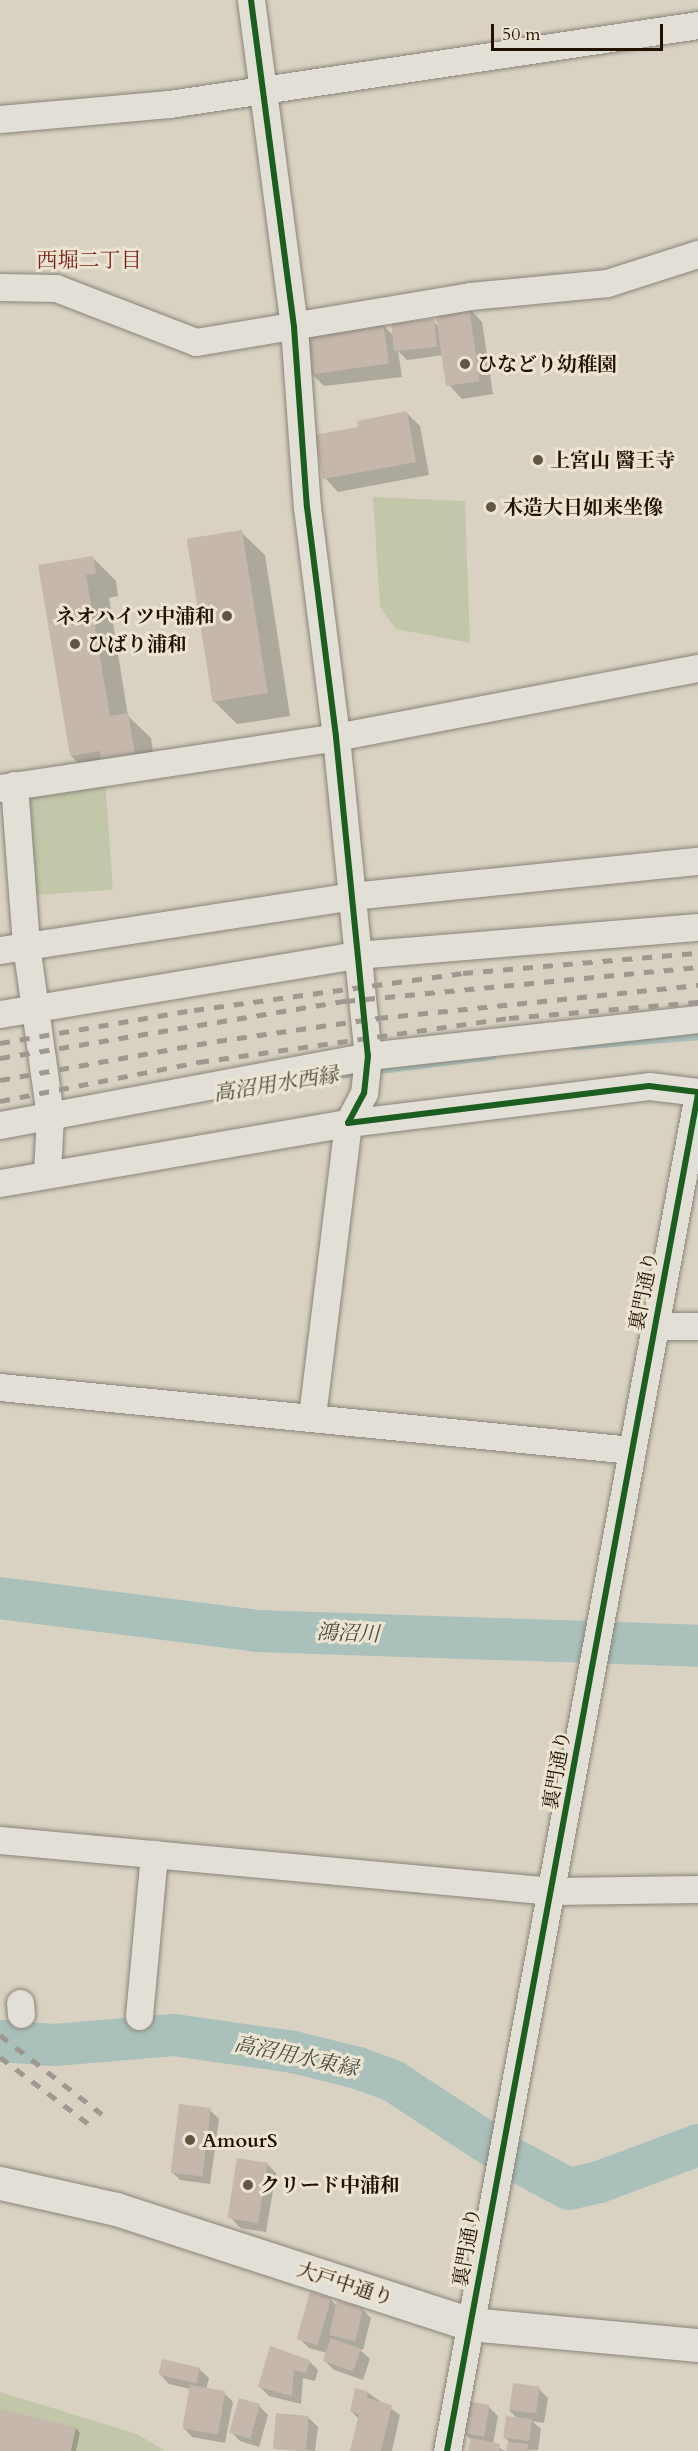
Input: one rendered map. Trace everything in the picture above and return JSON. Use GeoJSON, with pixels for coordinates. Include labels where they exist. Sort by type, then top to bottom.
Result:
{"type":"FeatureCollection","features":[{"type":"Feature","properties":{"kind":"street"},"geometry":{"type":"LineString","coordinates":[[251,0],[260,89],[294,327],[307,507],[336,737],[368,1059],[364,1093],[348,1122],[312,1418]]}},
{"type":"Feature","properties":{"kind":"street"},"geometry":{"type":"LineString","coordinates":[[0,119],[169,104],[698,24]]}},
{"type":"Feature","properties":{"kind":"street"},"geometry":{"type":"LineString","coordinates":[[0,287],[56,288],[196,342],[470,296],[607,283],[698,254]]}},
{"type":"Feature","properties":{"kind":"street"},"geometry":{"type":"LineString","coordinates":[[47,1174],[49,1124],[7,787],[336,737],[698,668]]}},
{"type":"Feature","properties":{"kind":"street"},"geometry":{"type":"LineString","coordinates":[[0,950],[351,896],[698,861]]}},
{"type":"Feature","properties":{"kind":"street"},"geometry":{"type":"LineString","coordinates":[[0,1014],[356,955],[698,927]]}},
{"type":"Feature","properties":{"kind":"street"},"geometry":{"type":"LineString","coordinates":[[0,1125],[49,1124],[368,1059],[698,1019]]}},
{"type":"Feature","properties":{"kind":"street"},"geometry":{"type":"LineString","coordinates":[[0,1183],[348,1122],[648,1086],[698,1093]]}},
{"type":"Feature","properties":{"kind":"street","name":"裏門通り"},"geometry":{"type":"LineString","coordinates":[[447,2451],[516,2072],[553,1891],[631,1450],[698,1093]]}},
{"type":"Feature","properties":{"kind":"street"},"geometry":{"type":"LineString","coordinates":[[654,1326],[698,1326]]}},
{"type":"Feature","properties":{"kind":"street"},"geometry":{"type":"LineString","coordinates":[[0,1387],[631,1450]]}},
{"type":"Feature","properties":{"kind":"street"},"geometry":{"type":"LineString","coordinates":[[0,1840],[553,1891],[698,1889]]}},
{"type":"Feature","properties":{"kind":"street"},"geometry":{"type":"LineString","coordinates":[[139,2016],[154,1854]]}},
{"type":"Feature","properties":{"kind":"street","name":"大戸中通り"},"geometry":{"type":"LineString","coordinates":[[0,2183],[116,2209],[470,2324],[698,2345]]}},
{"type":"Feature","properties":{"kind":"green space"},"geometry":{"type":"Polygon","coordinates":[[[373,497],[465,501],[470,643],[396,629],[380,607],[373,497]]]}},
{"type":"Feature","properties":{"kind":"green space"},"geometry":{"type":"Polygon","coordinates":[[[105,778],[113,890],[22,896],[14,784],[105,778]]]}},
{"type":"Feature","properties":{"kind":"green space"},"geometry":{"type":"Polygon","coordinates":[[[0,2392],[137,2434],[165,2451],[0,2451],[0,2392]]]}},
{"type":"Feature","properties":{"kind":"building"},"geometry":{"type":"Polygon","coordinates":[[[469,306],[480,381],[446,386],[435,311],[469,306]]]}},
{"type":"Feature","properties":{"kind":"building"},"geometry":{"type":"Polygon","coordinates":[[[434,319],[437,347],[394,351],[391,323],[434,319]]]}},
{"type":"Feature","properties":{"kind":"building"},"geometry":{"type":"Polygon","coordinates":[[[383,322],[389,364],[310,375],[304,333],[383,322]]]}},
{"type":"Feature","properties":{"kind":"building"},"geometry":{"type":"Polygon","coordinates":[[[407,411],[416,462],[323,479],[315,435],[358,427],[357,421],[407,411]]]}},
{"type":"Feature","properties":{"kind":"building","name":"ネオハイツ中浦和"},"geometry":{"type":"Polygon","coordinates":[[[242,530],[268,693],[213,702],[187,539],[242,530]]]}},
{"type":"Feature","properties":{"kind":"building","name":"ひばり浦和"},"geometry":{"type":"Polygon","coordinates":[[[93,556],[96,573],[86,575],[110,716],[128,713],[135,755],[101,760],[100,751],[70,756],[38,565],[93,556]]]}},
{"type":"Feature","properties":{"kind":"building","name":"AmourS"},"geometry":{"type":"Polygon","coordinates":[[[179,2104],[211,2108],[202,2176],[171,2172],[179,2104]]]}},
{"type":"Feature","properties":{"kind":"building","name":"クリード中浦和"},"geometry":{"type":"Polygon","coordinates":[[[237,2158],[268,2163],[258,2223],[227,2218],[237,2158]]]}},
{"type":"Feature","properties":{"kind":"building"},"geometry":{"type":"Polygon","coordinates":[[[310,2292],[331,2298],[318,2345],[296,2339],[310,2292]]]}},
{"type":"Feature","properties":{"kind":"building"},"geometry":{"type":"Polygon","coordinates":[[[337,2301],[363,2307],[355,2341],[329,2335],[337,2301]]]}},
{"type":"Feature","properties":{"kind":"building"},"geometry":{"type":"Polygon","coordinates":[[[331,2338],[361,2349],[353,2371],[323,2361],[331,2338]]]}},
{"type":"Feature","properties":{"kind":"building"},"geometry":{"type":"Polygon","coordinates":[[[270,2346],[310,2360],[306,2373],[294,2370],[292,2396],[258,2387],[270,2346]]]}},
{"type":"Feature","properties":{"kind":"building"},"geometry":{"type":"Polygon","coordinates":[[[162,2359],[200,2368],[196,2383],[158,2375],[162,2359]]]}},
{"type":"Feature","properties":{"kind":"building"},"geometry":{"type":"Polygon","coordinates":[[[513,2383],[540,2387],[536,2413],[509,2410],[513,2383]]]}},
{"type":"Feature","properties":{"kind":"building"},"geometry":{"type":"Polygon","coordinates":[[[190,2385],[225,2391],[218,2435],[182,2428],[190,2385]]]}},
{"type":"Feature","properties":{"kind":"building"},"geometry":{"type":"Polygon","coordinates":[[[355,2388],[367,2391],[367,2398],[392,2405],[381,2451],[350,2451],[359,2414],[350,2412],[355,2388]]]}},
{"type":"Feature","properties":{"kind":"building"},"geometry":{"type":"Polygon","coordinates":[[[239,2398],[260,2404],[250,2439],[229,2433],[239,2398]]]}},
{"type":"Feature","properties":{"kind":"building"},"geometry":{"type":"Polygon","coordinates":[[[467,2401],[490,2405],[484,2437],[461,2433],[467,2401]]]}},
{"type":"Feature","properties":{"kind":"building"},"geometry":{"type":"Polygon","coordinates":[[[0,2409],[76,2427],[71,2451],[0,2451],[0,2409]]]}},
{"type":"Feature","properties":{"kind":"building"},"geometry":{"type":"Polygon","coordinates":[[[276,2413],[309,2416],[306,2451],[273,2449],[276,2413]]]}},
{"type":"Feature","properties":{"kind":"building"},"geometry":{"type":"Polygon","coordinates":[[[506,2416],[532,2419],[529,2441],[503,2438],[506,2416]]]}},
{"type":"Feature","properties":{"kind":"building"},"geometry":{"type":"Polygon","coordinates":[[[471,2438],[500,2444],[499,2451],[468,2451],[471,2438]]]}},
{"type":"Feature","properties":{"kind":"building"},"geometry":{"type":"Polygon","coordinates":[[[508,2442],[528,2444],[527,2451],[506,2451],[508,2442]]]}},
{"type":"Feature","properties":{"kind":"waterway","name":"高沼用水西縁"},"geometry":{"type":"LineString","coordinates":[[575,1046],[698,1036]]}},
{"type":"Feature","properties":{"kind":"waterway","name":"高沼用水西縁"},"geometry":{"type":"LineString","coordinates":[[372,1071],[492,1056]]}},
{"type":"Feature","properties":{"kind":"waterway","name":"高沼用水西縁"},"geometry":{"type":"LineString","coordinates":[[337,1075],[361,1072]]}},
{"type":"Feature","properties":{"kind":"waterway","name":"鴻沼川"},"geometry":{"type":"LineString","coordinates":[[0,1598],[256,1631],[698,1646]]}},
{"type":"Feature","properties":{"kind":"waterway","name":"高沼用水東縁"},"geometry":{"type":"LineString","coordinates":[[0,2041],[54,2045],[174,2035],[293,2052],[358,2068],[393,2081],[509,2157],[569,2189],[599,2182],[698,2145]]}},
{"type":"Feature","properties":{"kind":"railway"},"geometry":{"type":"LineString","coordinates":[[0,1043],[194,1010],[463,973],[698,953]]}},
{"type":"Feature","properties":{"kind":"railway"},"geometry":{"type":"LineString","coordinates":[[0,1058],[345,1001],[698,967]]}},
{"type":"Feature","properties":{"kind":"railway"},"geometry":{"type":"LineString","coordinates":[[0,1080],[217,1041],[378,1018],[698,985]]}},
{"type":"Feature","properties":{"kind":"railway"},"geometry":{"type":"LineString","coordinates":[[0,1101],[199,1062],[509,1018],[698,1002]]}},
{"type":"Feature","properties":{"kind":"railway"},"geometry":{"type":"LineString","coordinates":[[0,2035],[102,2114]]}},
{"type":"Feature","properties":{"kind":"railway"},"geometry":{"type":"LineString","coordinates":[[0,2057],[93,2127]]}},
{"type":"Feature","properties":{"kind":"cycle path"},"geometry":{"type":"LineString","coordinates":[[251,0],[294,327],[307,507],[336,737],[368,1056],[364,1093],[348,1123],[649,1086],[698,1092]]}},
{"type":"Feature","properties":{"kind":"cycle path"},"geometry":{"type":"LineString","coordinates":[[447,2451],[698,1094]]}},
{"type":"Feature","properties":{"kind":"place","name":"ひなどり幼稚園"},"geometry":{"type":"Point","coordinates":[465,364]}},
{"type":"Feature","properties":{"kind":"place","name":"上宮山 醫王寺"},"geometry":{"type":"Point","coordinates":[538,460]}},
{"type":"Feature","properties":{"kind":"place","name":"木造大日如来坐像"},"geometry":{"type":"Point","coordinates":[491,507]}},
{"type":"Feature","properties":{"kind":"place","name":"ネオハイツ中浦和"},"geometry":{"type":"Point","coordinates":[227,616]}},
{"type":"Feature","properties":{"kind":"place","name":"ひばり浦和"},"geometry":{"type":"Point","coordinates":[75,644]}},
{"type":"Feature","properties":{"kind":"place","name":"AmourS"},"geometry":{"type":"Point","coordinates":[190,2140]}},
{"type":"Feature","properties":{"kind":"place","name":"クリード中浦和"},"geometry":{"type":"Point","coordinates":[248,2185]}},
{"type":"Feature","properties":{"kind":"district","name":"西堀二丁目"},"geometry":{"type":"Point","coordinates":[89,261]}}]}
